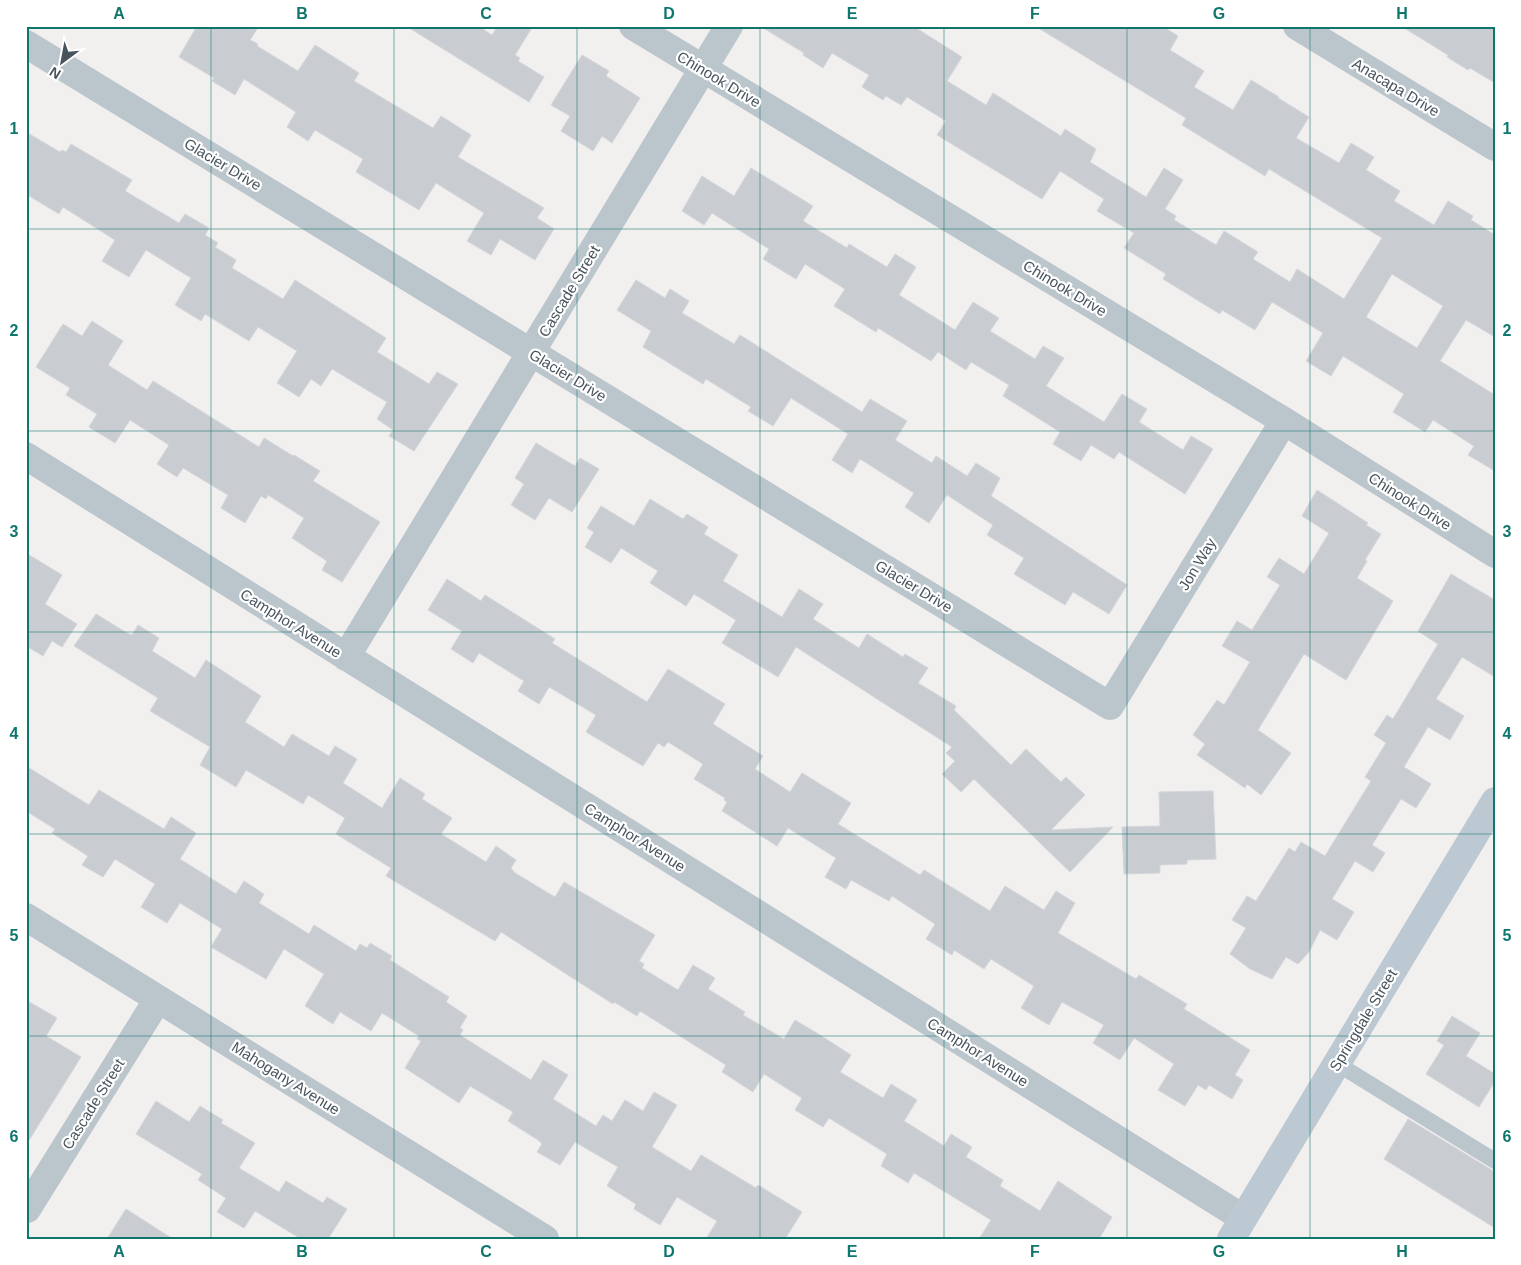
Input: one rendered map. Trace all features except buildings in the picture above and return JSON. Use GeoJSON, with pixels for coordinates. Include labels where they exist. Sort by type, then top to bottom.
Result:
{"type":"FeatureCollection","features":[{"type":"Feature","properties":{"kind":"main road","name":"Springdale Street"},"geometry":{"type":"LineString","coordinates":[[1237,1228],[1495,801]]}},
{"type":"Feature","properties":{"kind":"street","name":"Chinook Drive"},"geometry":{"type":"LineString","coordinates":[[633,26],[1284,421],[1495,554]]}},
{"type":"Feature","properties":{"kind":"street","name":"Cascade Street"},"geometry":{"type":"LineString","coordinates":[[346,657],[729,26]]}},
{"type":"Feature","properties":{"kind":"street","name":"Anacapa Drive"},"geometry":{"type":"LineString","coordinates":[[1297,26],[1495,147]]}},
{"type":"Feature","properties":{"kind":"street","name":"Glacier Drive"},"geometry":{"type":"LineString","coordinates":[[26,44],[1110,706]]}},
{"type":"Feature","properties":{"kind":"street","name":"Jon Way"},"geometry":{"type":"LineString","coordinates":[[1110,706],[1284,421]]}},
{"type":"Feature","properties":{"kind":"street","name":"Camphor Avenue"},"geometry":{"type":"LineString","coordinates":[[26,456],[346,657],[1237,1228]]}},
{"type":"Feature","properties":{"kind":"street","name":"Mahogany Avenue"},"geometry":{"type":"LineString","coordinates":[[26,917],[544,1239]]}},
{"type":"Feature","properties":{"kind":"street","name":"Cascade Street"},"geometry":{"type":"LineString","coordinates":[[27,1209],[158,999]]}},
{"type":"Feature","properties":{"kind":"lane"},"geometry":{"type":"LineString","coordinates":[[1336,1063],[1495,1162]]}}]}
